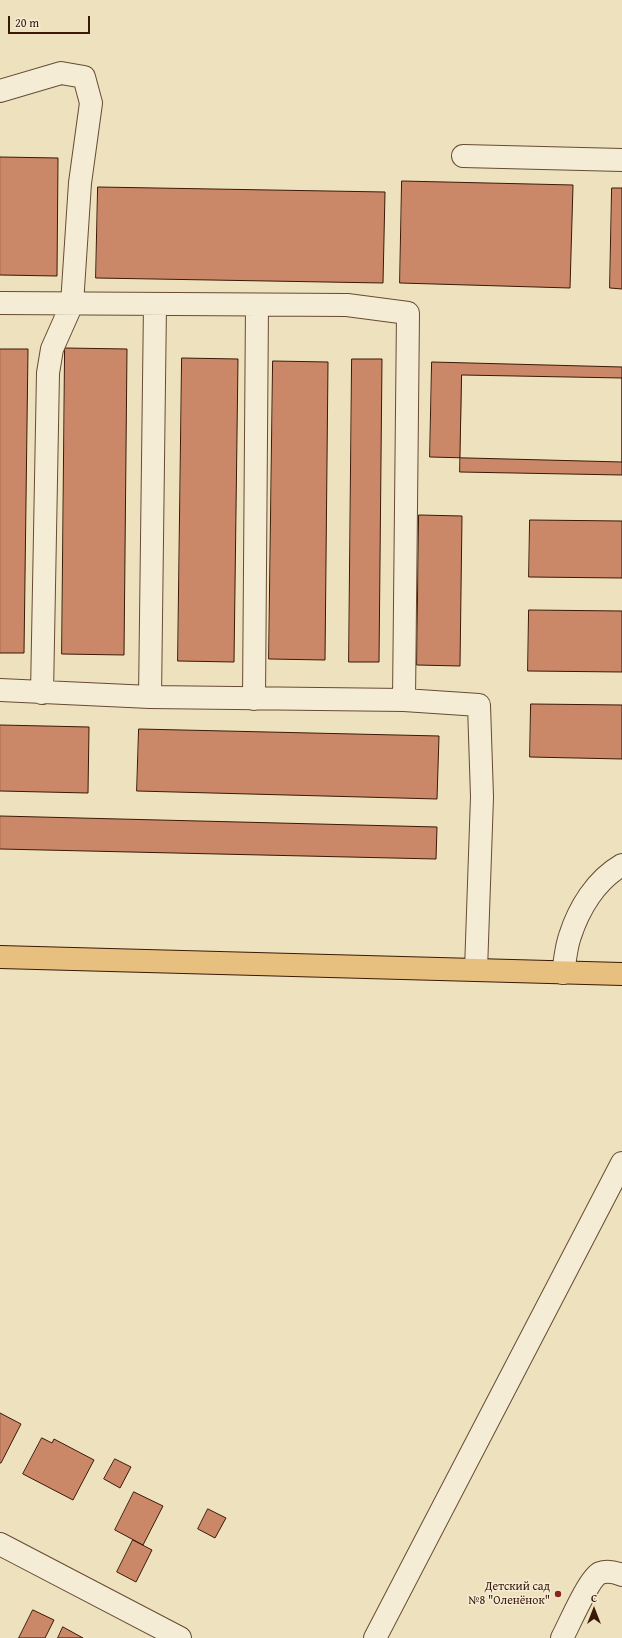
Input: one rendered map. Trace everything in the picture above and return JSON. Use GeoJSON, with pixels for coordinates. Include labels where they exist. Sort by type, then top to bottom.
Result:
{"type":"FeatureCollection","features":[{"type":"Feature","properties":{"kind":"main road"},"geometry":{"type":"LineString","coordinates":[[0,957],[622,974]]}},
{"type":"Feature","properties":{"kind":"street"},"geometry":{"type":"LineString","coordinates":[[0,91],[61,73],[84,77],[91,102],[80,183],[72,304],[52,349],[48,373],[42,693]]}},
{"type":"Feature","properties":{"kind":"street"},"geometry":{"type":"LineString","coordinates":[[463,156],[622,160]]}},
{"type":"Feature","properties":{"kind":"street"},"geometry":{"type":"LineString","coordinates":[[0,303],[347,305],[408,312],[404,700]]}},
{"type":"Feature","properties":{"kind":"street"},"geometry":{"type":"LineString","coordinates":[[150,697],[155,304]]}},
{"type":"Feature","properties":{"kind":"street"},"geometry":{"type":"LineString","coordinates":[[254,699],[257,305]]}},
{"type":"Feature","properties":{"kind":"street"},"geometry":{"type":"LineString","coordinates":[[0,690],[150,697],[404,700],[479,705],[482,797],[476,970]]}},
{"type":"Feature","properties":{"kind":"street"},"geometry":{"type":"LineString","coordinates":[[563,972],[569,937],[580,912],[597,886],[622,865]]}},
{"type":"Feature","properties":{"kind":"street"},"geometry":{"type":"LineString","coordinates":[[375,1638],[622,1163]]}},
{"type":"Feature","properties":{"kind":"street"},"geometry":{"type":"LineString","coordinates":[[0,1544],[180,1638]]}},
{"type":"Feature","properties":{"kind":"street"},"geometry":{"type":"LineString","coordinates":[[562,1638],[591,1582],[600,1573],[611,1571],[622,1575]]}},
{"type":"Feature","properties":{"kind":"building"},"geometry":{"type":"Polygon","coordinates":[[[0,157],[58,158],[57,276],[0,275],[0,157]]]}},
{"type":"Feature","properties":{"kind":"building"},"geometry":{"type":"Polygon","coordinates":[[[402,181],[573,185],[570,288],[400,283],[402,181]]]}},
{"type":"Feature","properties":{"kind":"building"},"geometry":{"type":"Polygon","coordinates":[[[98,187],[385,192],[383,283],[96,278],[98,187]]]}},
{"type":"Feature","properties":{"kind":"building"},"geometry":{"type":"Polygon","coordinates":[[[612,188],[622,188],[622,289],[610,288],[612,188]]]}},
{"type":"Feature","properties":{"kind":"building"},"geometry":{"type":"Polygon","coordinates":[[[65,348],[127,349],[124,655],[62,654],[65,348]]]}},
{"type":"Feature","properties":{"kind":"building"},"geometry":{"type":"Polygon","coordinates":[[[0,349],[28,349],[24,653],[0,653],[0,349]]]}},
{"type":"Feature","properties":{"kind":"building"},"geometry":{"type":"Polygon","coordinates":[[[182,358],[238,359],[234,662],[178,661],[182,358]]]}},
{"type":"Feature","properties":{"kind":"building"},"geometry":{"type":"Polygon","coordinates":[[[352,359],[382,359],[379,662],[349,662],[352,359]]]}},
{"type":"Feature","properties":{"kind":"building"},"geometry":{"type":"Polygon","coordinates":[[[273,361],[328,362],[325,660],[269,659],[273,361]]]}},
{"type":"Feature","properties":{"kind":"building"},"geometry":{"type":"Polygon","coordinates":[[[432,362],[622,367],[622,462],[430,457],[432,362]]]}},
{"type":"Feature","properties":{"kind":"building"},"geometry":{"type":"Polygon","coordinates":[[[462,375],[622,378],[622,475],[460,472],[462,375]]]}},
{"type":"Feature","properties":{"kind":"building"},"geometry":{"type":"Polygon","coordinates":[[[419,515],[462,516],[460,666],[417,665],[419,515]]]}},
{"type":"Feature","properties":{"kind":"building"},"geometry":{"type":"Polygon","coordinates":[[[530,520],[622,521],[622,578],[529,577],[530,520]]]}},
{"type":"Feature","properties":{"kind":"building"},"geometry":{"type":"Polygon","coordinates":[[[529,610],[622,611],[622,672],[528,671],[529,610]]]}},
{"type":"Feature","properties":{"kind":"building"},"geometry":{"type":"Polygon","coordinates":[[[531,704],[622,705],[622,759],[530,757],[531,704]]]}},
{"type":"Feature","properties":{"kind":"building"},"geometry":{"type":"Polygon","coordinates":[[[0,725],[89,727],[88,793],[0,791],[0,725]]]}},
{"type":"Feature","properties":{"kind":"building"},"geometry":{"type":"Polygon","coordinates":[[[139,729],[439,736],[437,799],[137,791],[139,729]]]}},
{"type":"Feature","properties":{"kind":"building"},"geometry":{"type":"Polygon","coordinates":[[[0,816],[437,827],[436,859],[0,849],[0,816]]]}},
{"type":"Feature","properties":{"kind":"building"},"geometry":{"type":"Polygon","coordinates":[[[0,1413],[21,1424],[1,1463],[0,1463],[0,1413]]]}},
{"type":"Feature","properties":{"kind":"building"},"geometry":{"type":"Polygon","coordinates":[[[42,1438],[52,1443],[54,1439],[94,1460],[73,1500],[23,1474],[42,1438]]]}},
{"type":"Feature","properties":{"kind":"building"},"geometry":{"type":"Polygon","coordinates":[[[115,1459],[131,1467],[120,1488],[104,1479],[115,1459]]]}},
{"type":"Feature","properties":{"kind":"building"},"geometry":{"type":"Polygon","coordinates":[[[134,1492],[163,1506],[143,1545],[115,1530],[134,1492]]]}},
{"type":"Feature","properties":{"kind":"building"},"geometry":{"type":"Polygon","coordinates":[[[208,1509],[226,1518],[215,1538],[198,1529],[208,1509]]]}},
{"type":"Feature","properties":{"kind":"building"},"geometry":{"type":"Polygon","coordinates":[[[133,1540],[152,1550],[136,1582],[117,1572],[133,1540]]]}},
{"type":"Feature","properties":{"kind":"building"},"geometry":{"type":"Polygon","coordinates":[[[33,1610],[54,1620],[45,1638],[19,1638],[33,1610]]]}},
{"type":"Feature","properties":{"kind":"building"},"geometry":{"type":"Polygon","coordinates":[[[63,1627],[83,1638],[58,1638],[63,1627]]]}},
{"type":"Feature","properties":{"kind":"place","name":"Детский сад №8 \"Оленёнок\""},"geometry":{"type":"Point","coordinates":[558,1594]}}]}
